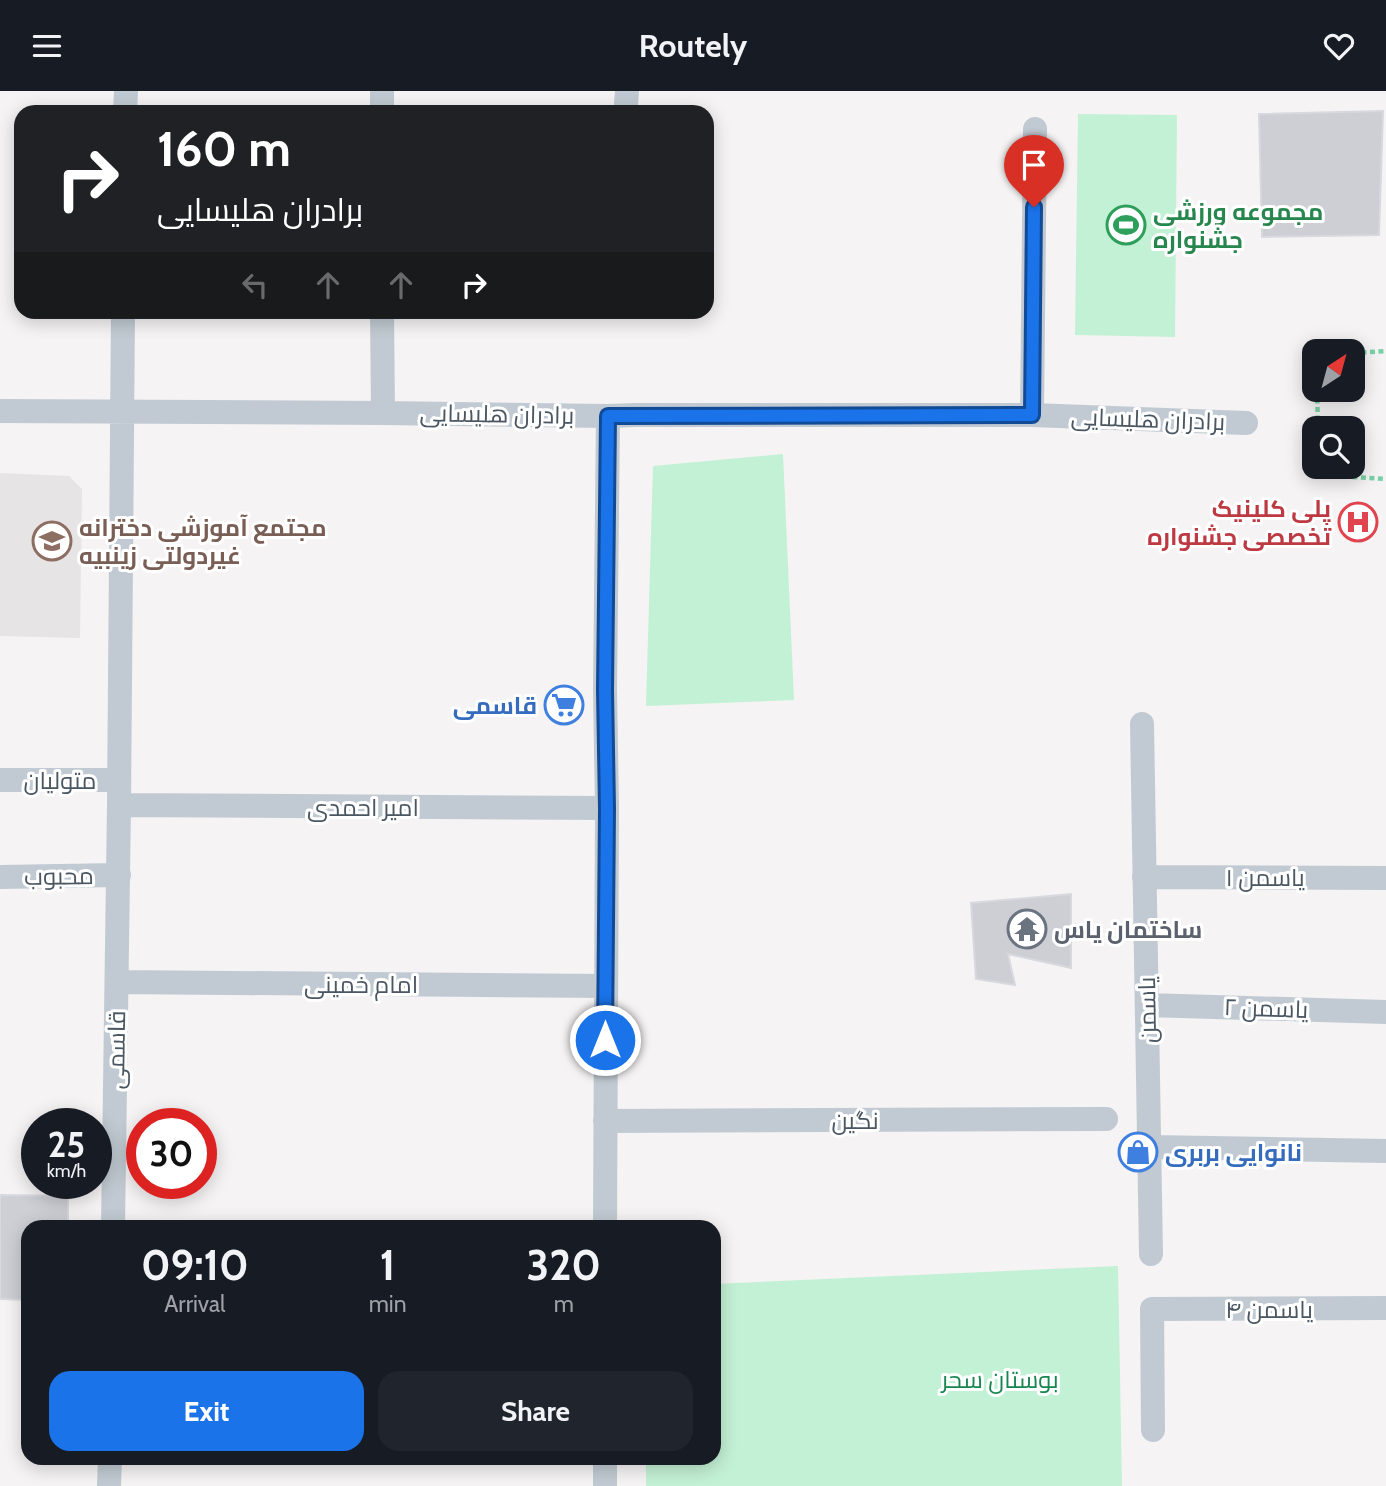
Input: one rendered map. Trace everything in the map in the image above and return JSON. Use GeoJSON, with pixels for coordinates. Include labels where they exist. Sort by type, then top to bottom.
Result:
{"type":"FeatureCollection","features":[{"type":"Feature","properties":{"kind":"street"},"geometry":{"type":"LineString","coordinates":[[1032,415],[1035,129]]}},
{"type":"Feature","properties":{"kind":"street","name":"قاسمی"},"geometry":{"type":"LineString","coordinates":[[113,1220],[123,319]]}},
{"type":"Feature","properties":{"kind":"street"},"geometry":{"type":"LineString","coordinates":[[383,319],[383,413]]}},
{"type":"Feature","properties":{"kind":"street","name":"برادران هلیسایی"},"geometry":{"type":"LineString","coordinates":[[0,411],[608,416],[1032,415],[1246,423]]}},
{"type":"Feature","properties":{"kind":"street"},"geometry":{"type":"LineString","coordinates":[[605,1220],[608,416]]}},
{"type":"Feature","properties":{"kind":"street","name":"یاسمن"},"geometry":{"type":"LineString","coordinates":[[1142,724],[1151,1254]]}},
{"type":"Feature","properties":{"kind":"street","name":"متولیان"},"geometry":{"type":"LineString","coordinates":[[0,780],[119,793]]}},
{"type":"Feature","properties":{"kind":"street","name":"امیر احمدی"},"geometry":{"type":"LineString","coordinates":[[119,793],[607,809]]}},
{"type":"Feature","properties":{"kind":"street","name":"محبوب"},"geometry":{"type":"LineString","coordinates":[[0,877],[118,876]]}},
{"type":"Feature","properties":{"kind":"street","name":"یاسمن ۱"},"geometry":{"type":"LineString","coordinates":[[1144,877],[1386,877]]}},
{"type":"Feature","properties":{"kind":"street","name":"امام خمینی"},"geometry":{"type":"LineString","coordinates":[[117,982],[606,986]]}},
{"type":"Feature","properties":{"kind":"street","name":"یاسمن ۲"},"geometry":{"type":"LineString","coordinates":[[1147,1005],[1386,1012]]}},
{"type":"Feature","properties":{"kind":"street","name":"نگین"},"geometry":{"type":"LineString","coordinates":[[605,1121],[1106,1119]]}},
{"type":"Feature","properties":{"kind":"street"},"geometry":{"type":"LineString","coordinates":[[1150,1147],[1386,1151]]}},
{"type":"Feature","properties":{"kind":"street","name":"یاسمن ۴"},"geometry":{"type":"LineString","coordinates":[[1153,1430],[1152,1309],[1386,1308]]}},
{"type":"Feature","properties":{"kind":"street"},"geometry":{"type":"LineString","coordinates":[[109,1486],[110,1465]]}},
{"type":"Feature","properties":{"kind":"street"},"geometry":{"type":"LineString","coordinates":[[605,1465],[605,1486]]}},
{"type":"Feature","properties":{"kind":"path"},"geometry":{"type":"LineString","coordinates":[[1365,352],[1386,351]]}},
{"type":"Feature","properties":{"kind":"path"},"geometry":{"type":"LineString","coordinates":[[1365,478],[1386,479]]}},
{"type":"Feature","properties":{"kind":"shaded area"},"geometry":{"type":"Polygon","coordinates":[[[0,473],[69,476],[82,489],[80,638],[0,636],[0,473]]]}},
{"type":"Feature","properties":{"kind":"green space","name":"مجموعه ورزشی جشنواره"},"geometry":{"type":"Polygon","coordinates":[[[1078,114],[1177,115],[1175,337],[1075,335],[1078,114]]]}},
{"type":"Feature","properties":{"kind":"green space"},"geometry":{"type":"Polygon","coordinates":[[[783,454],[794,700],[646,706],[653,466],[783,454]]]}},
{"type":"Feature","properties":{"kind":"green space","name":"بوستان سحر"},"geometry":{"type":"Polygon","coordinates":[[[1118,1266],[1122,1486],[646,1486],[646,1465],[721,1465],[721,1284],[1118,1266]]]}},
{"type":"Feature","properties":{"kind":"building"},"geometry":{"type":"Polygon","coordinates":[[[1383,111],[1379,235],[1262,237],[1259,114],[1383,111]]]}},
{"type":"Feature","properties":{"kind":"building","name":"ساختمان یاس"},"geometry":{"type":"Polygon","coordinates":[[[1071,894],[1071,968],[1008,954],[1015,985],[976,979],[971,903],[1071,894]]]}},
{"type":"Feature","properties":{"kind":"building"},"geometry":{"type":"Polygon","coordinates":[[[0,1195],[21,1195],[21,1199],[68,1199],[68,1220],[21,1220],[21,1300],[0,1299],[0,1195]]]}},
{"type":"Feature","properties":{"kind":"place","name":"مجموعه ورزشی جشنواره"},"geometry":{"type":"Point","coordinates":[1126,225]}},
{"type":"Feature","properties":{"kind":"place","name":"پلی کلینیک تخصصی جشنواره"},"geometry":{"type":"Point","coordinates":[1358,522]}},
{"type":"Feature","properties":{"kind":"place","name":"مجتمع آموزشی دخترانه غیردولتی زینبیه"},"geometry":{"type":"Point","coordinates":[52,541]}},
{"type":"Feature","properties":{"kind":"place","name":"قاسمی"},"geometry":{"type":"Point","coordinates":[564,705]}},
{"type":"Feature","properties":{"kind":"place","name":"ساختمان یاس"},"geometry":{"type":"Point","coordinates":[1027,929]}},
{"type":"Feature","properties":{"kind":"place","name":"نانوایی بربری"},"geometry":{"type":"Point","coordinates":[1138,1152]}},
{"type":"Feature","properties":{"kind":"route"},"geometry":{"type":"LineString","coordinates":[[605,1040],[608,416],[1032,415],[1034,207]]}}]}
